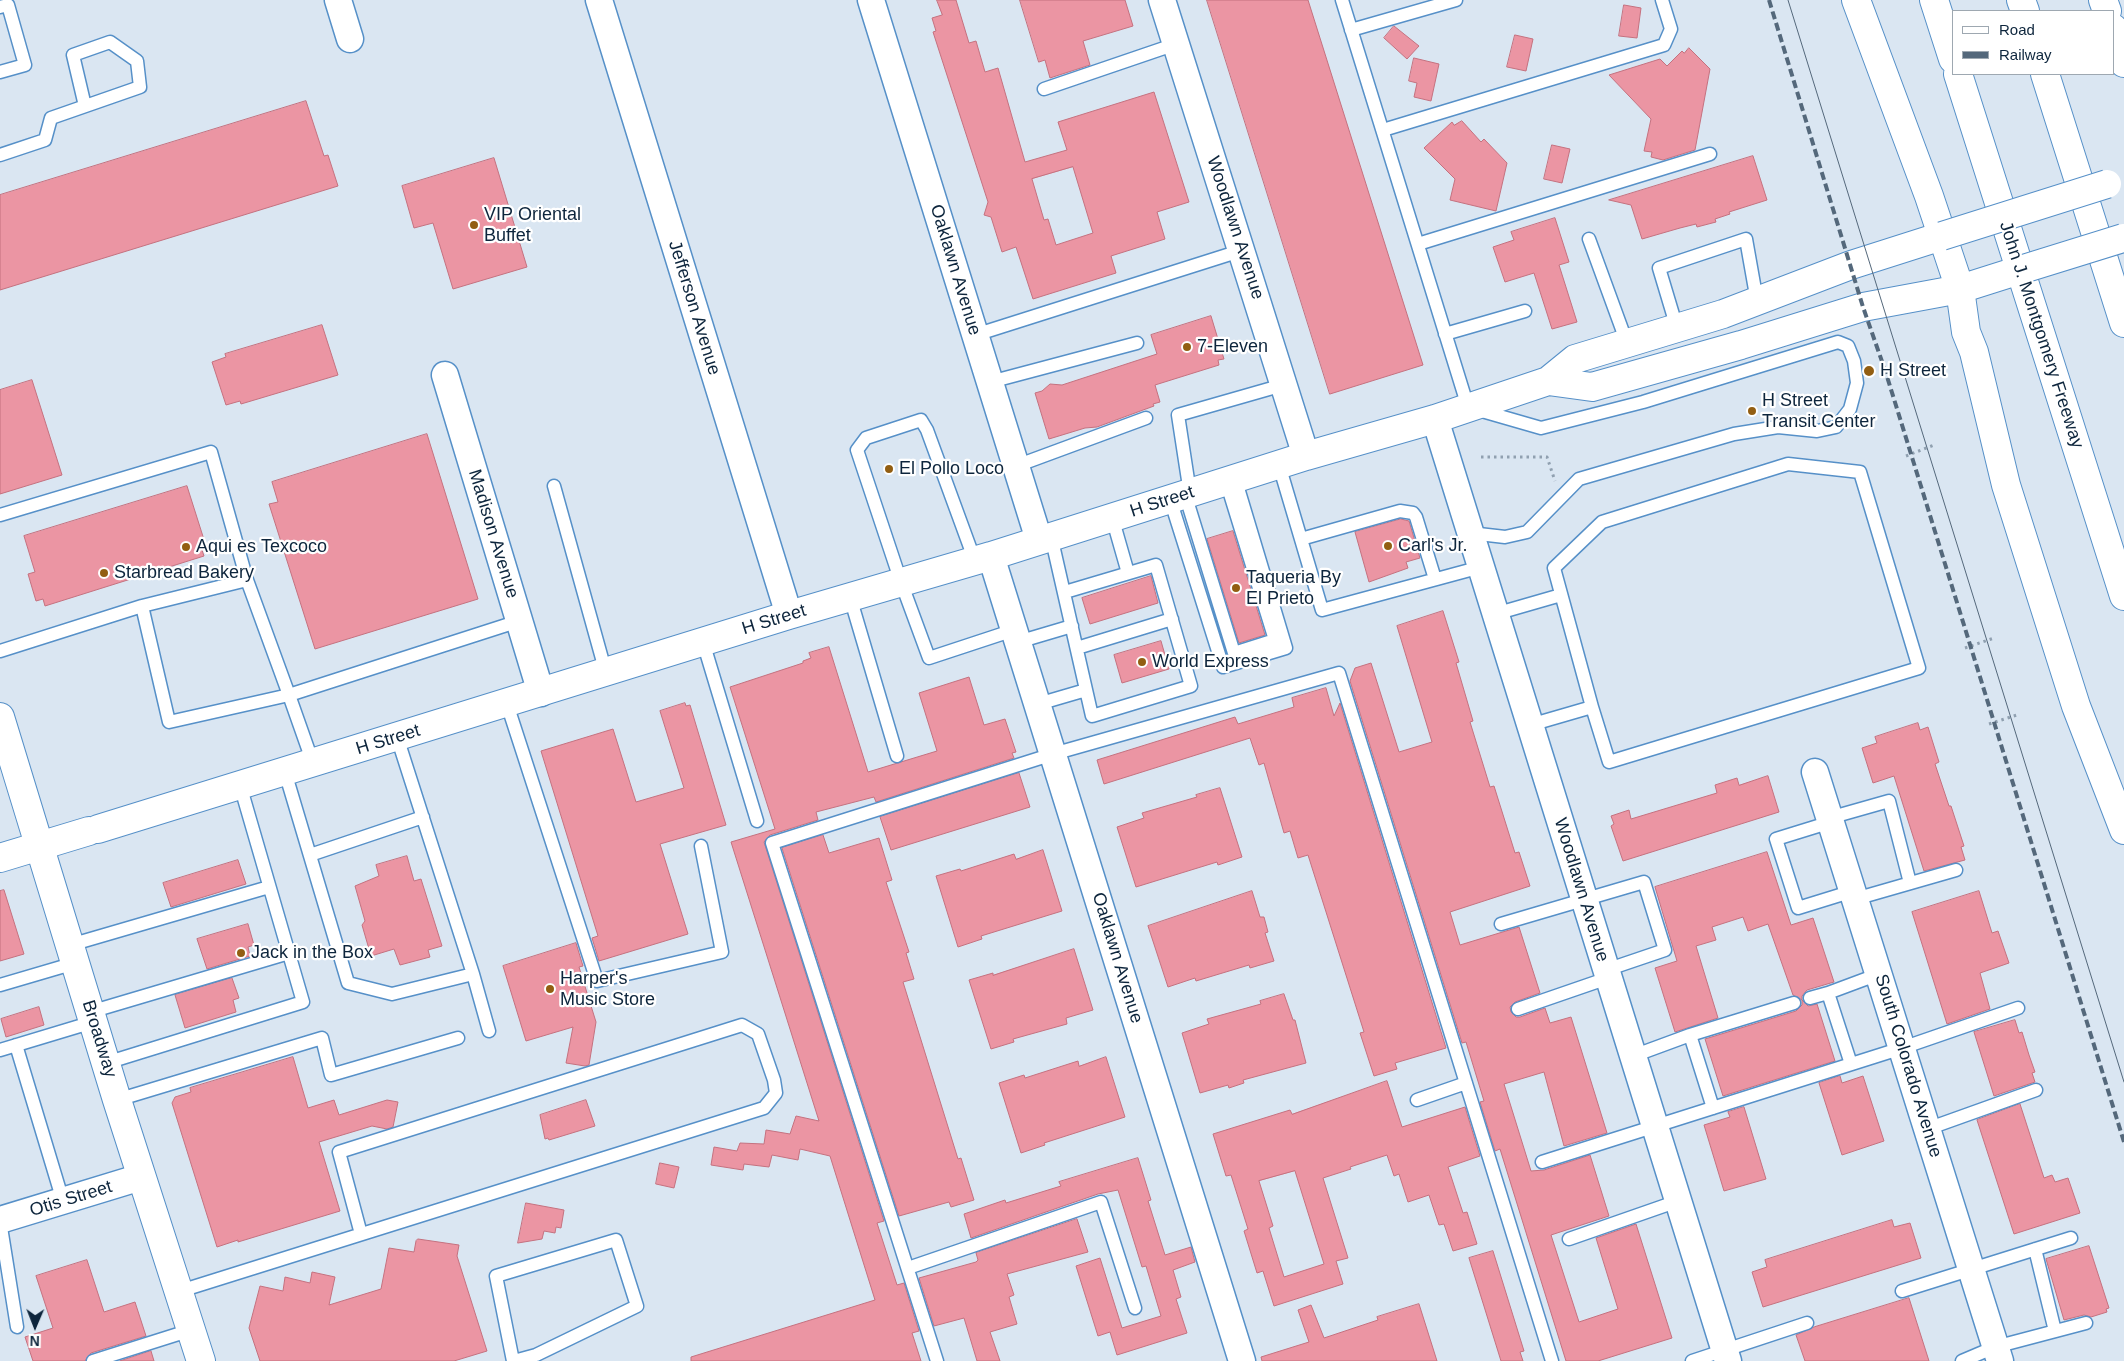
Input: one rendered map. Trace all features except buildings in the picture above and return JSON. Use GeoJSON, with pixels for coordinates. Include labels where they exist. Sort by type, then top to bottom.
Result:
{"type":"FeatureCollection","features":[{"type":"Feature","properties":{"kind":"main road"},"geometry":{"type":"LineString","coordinates":[[1856,0],[1962,288],[1966,332],[1974,352],[2006,485],[2076,706],[2124,830]]}},
{"type":"Feature","properties":{"kind":"main road"},"geometry":{"type":"LineString","coordinates":[[1934,0],[1952,56]]}},
{"type":"Feature","properties":{"kind":"main road"},"geometry":{"type":"LineString","coordinates":[[2114,31],[2124,63]]}},
{"type":"Feature","properties":{"kind":"main road","name":"John J. Montgomery Freeway"},"geometry":{"type":"LineString","coordinates":[[1958,75],[2124,596]]}},
{"type":"Feature","properties":{"kind":"main road"},"geometry":{"type":"LineString","coordinates":[[2045,75],[2124,323]]}},
{"type":"Feature","properties":{"kind":"main road","name":"H Street"},"geometry":{"type":"LineString","coordinates":[[0,858],[507,704],[789,615],[983,558],[1306,456],[1435,419],[1548,381],[1575,359],[1757,301],[1851,265],[2116,182]]}},
{"type":"Feature","properties":{"kind":"main road","name":"H Street"},"geometry":{"type":"LineString","coordinates":[[1548,381],[1592,387],[1741,345],[1872,305],[1962,288],[2124,238]]}},
{"type":"Feature","properties":{"kind":"main road","name":"Broadway"},"geometry":{"type":"LineString","coordinates":[[0,716],[41,846],[91,1017],[177,1292],[201,1361]]}},
{"type":"Feature","properties":{"kind":"street"},"geometry":{"type":"LineString","coordinates":[[338,0],[350,39]]}},
{"type":"Feature","properties":{"kind":"street","name":"Jefferson Avenue"},"geometry":{"type":"LineString","coordinates":[[599,0],[789,615]]}},
{"type":"Feature","properties":{"kind":"street","name":"Oaklawn Avenue"},"geometry":{"type":"LineString","coordinates":[[871,0],[1016,466],[1045,538]]}},
{"type":"Feature","properties":{"kind":"street","name":"Woodlawn Avenue"},"geometry":{"type":"LineString","coordinates":[[1162,0],[1306,456]]}},
{"type":"Feature","properties":{"kind":"street","name":"Madison Avenue"},"geometry":{"type":"LineString","coordinates":[[445,375],[541,693]]}},
{"type":"Feature","properties":{"kind":"street","name":"Woodlawn Avenue"},"geometry":{"type":"LineString","coordinates":[[1435,419],[1726,1356]]}},
{"type":"Feature","properties":{"kind":"street","name":"Oaklawn Avenue"},"geometry":{"type":"LineString","coordinates":[[983,558],[1016,636],[1038,704],[1242,1361]]}},
{"type":"Feature","properties":{"kind":"street","name":"South Colorado Avenue"},"geometry":{"type":"LineString","coordinates":[[1815,772],[1998,1354]]}},
{"type":"Feature","properties":{"kind":"street","name":"Otis Street"},"geometry":{"type":"LineString","coordinates":[[0,1221],[141,1177]]}},
{"type":"Feature","properties":{"kind":"lane"},"geometry":{"type":"LineString","coordinates":[[1342,0],[1468,407],[1541,428],[1644,402],[1838,342],[1848,346],[1854,361],[1857,383],[1850,409],[1836,427],[1817,431],[1778,427],[1734,434],[1579,479],[1528,532],[1505,537],[1470,533]]}},
{"type":"Feature","properties":{"kind":"lane"},"geometry":{"type":"LineString","coordinates":[[1351,30],[1456,0]]}},
{"type":"Feature","properties":{"kind":"lane"},"geometry":{"type":"LineString","coordinates":[[1383,130],[1664,46],[1671,29],[1662,0]]}},
{"type":"Feature","properties":{"kind":"lane"},"geometry":{"type":"LineString","coordinates":[[0,7],[8,5],[25,65],[0,72]]}},
{"type":"Feature","properties":{"kind":"lane"},"geometry":{"type":"LineString","coordinates":[[0,155],[45,140],[51,118],[140,87],[137,61],[110,42],[73,55],[84,106]]}},
{"type":"Feature","properties":{"kind":"lane"},"geometry":{"type":"LineString","coordinates":[[1044,89],[1176,44]]}},
{"type":"Feature","properties":{"kind":"lane"},"geometry":{"type":"LineString","coordinates":[[1418,244],[1710,154]]}},
{"type":"Feature","properties":{"kind":"lane"},"geometry":{"type":"LineString","coordinates":[[1589,239],[1627,343]]}},
{"type":"Feature","properties":{"kind":"lane"},"geometry":{"type":"LineString","coordinates":[[1677,328],[1660,268],[1746,239],[1757,301]]}},
{"type":"Feature","properties":{"kind":"lane"},"geometry":{"type":"LineString","coordinates":[[975,335],[1242,250]]}},
{"type":"Feature","properties":{"kind":"lane"},"geometry":{"type":"LineString","coordinates":[[1445,334],[1525,311]]}},
{"type":"Feature","properties":{"kind":"lane"},"geometry":{"type":"LineString","coordinates":[[990,382],[1136,343]]}},
{"type":"Feature","properties":{"kind":"lane"},"geometry":{"type":"LineString","coordinates":[[1231,480],[1286,648],[1223,667],[1182,495],[1178,415],[1283,385]]}},
{"type":"Feature","properties":{"kind":"lane"},"geometry":{"type":"LineString","coordinates":[[1016,466],[1146,418]]}},
{"type":"Feature","properties":{"kind":"lane"},"geometry":{"type":"LineString","coordinates":[[983,558],[921,420],[866,438],[858,450],[901,582],[929,658],[1016,636],[1072,626]]}},
{"type":"Feature","properties":{"kind":"lane"},"geometry":{"type":"LineString","coordinates":[[0,515],[211,452],[247,580],[313,763]]}},
{"type":"Feature","properties":{"kind":"lane"},"geometry":{"type":"LineString","coordinates":[[1788,464],[1860,472],[1919,668],[1609,762],[1592,707],[1554,568],[1602,522],[1788,464]]}},
{"type":"Feature","properties":{"kind":"lane"},"geometry":{"type":"LineString","coordinates":[[1280,465],[1322,610],[1481,567]]}},
{"type":"Feature","properties":{"kind":"lane"},"geometry":{"type":"LineString","coordinates":[[1182,495],[1234,653],[1275,640],[1231,480]]}},
{"type":"Feature","properties":{"kind":"lane"},"geometry":{"type":"LineString","coordinates":[[554,486],[606,673]]}},
{"type":"Feature","properties":{"kind":"lane"},"geometry":{"type":"LineString","coordinates":[[1301,539],[1400,511],[1413,513],[1416,517],[1435,579]]}},
{"type":"Feature","properties":{"kind":"lane"},"geometry":{"type":"LineString","coordinates":[[1112,517],[1128,573]]}},
{"type":"Feature","properties":{"kind":"lane"},"geometry":{"type":"LineString","coordinates":[[1045,538],[1065,592],[1092,716],[1191,686],[1156,565],[1065,592]]}},
{"type":"Feature","properties":{"kind":"lane"},"geometry":{"type":"LineString","coordinates":[[0,651],[142,606],[247,580]]}},
{"type":"Feature","properties":{"kind":"lane"},"geometry":{"type":"LineString","coordinates":[[1495,614],[1562,595]]}},
{"type":"Feature","properties":{"kind":"lane"},"geometry":{"type":"LineString","coordinates":[[850,598],[897,756]]}},
{"type":"Feature","properties":{"kind":"lane"},"geometry":{"type":"LineString","coordinates":[[142,606],[169,722],[289,695],[519,621]]}},
{"type":"Feature","properties":{"kind":"lane"},"geometry":{"type":"LineString","coordinates":[[1077,648],[1172,619]]}},
{"type":"Feature","properties":{"kind":"lane"},"geometry":{"type":"LineString","coordinates":[[703,642],[757,820]]}},
{"type":"Feature","properties":{"kind":"lane"},"geometry":{"type":"LineString","coordinates":[[937,1361],[772,843],[1053,754],[1339,673],[1552,1361]]}},
{"type":"Feature","properties":{"kind":"lane"},"geometry":{"type":"LineString","coordinates":[[1038,704],[1086,690]]}},
{"type":"Feature","properties":{"kind":"lane"},"geometry":{"type":"LineString","coordinates":[[507,704],[596,981],[722,952],[702,846]]}},
{"type":"Feature","properties":{"kind":"lane"},"geometry":{"type":"LineString","coordinates":[[1530,725],[1592,707]]}},
{"type":"Feature","properties":{"kind":"lane"},"geometry":{"type":"LineString","coordinates":[[397,737],[473,974],[489,1031]]}},
{"type":"Feature","properties":{"kind":"lane"},"geometry":{"type":"LineString","coordinates":[[284,772],[348,983],[392,994],[473,974]]}},
{"type":"Feature","properties":{"kind":"lane"},"geometry":{"type":"LineString","coordinates":[[106,1063],[303,1002],[240,785]]}},
{"type":"Feature","properties":{"kind":"lane"},"geometry":{"type":"LineString","coordinates":[[1910,883],[1889,801],[1776,839],[1798,908],[1910,883],[1956,870]]}},
{"type":"Feature","properties":{"kind":"lane"},"geometry":{"type":"LineString","coordinates":[[310,855],[423,817]]}},
{"type":"Feature","properties":{"kind":"lane"},"geometry":{"type":"LineString","coordinates":[[1501,924],[1644,882],[1665,950],[1518,1009]]}},
{"type":"Feature","properties":{"kind":"lane"},"geometry":{"type":"LineString","coordinates":[[0,985],[73,954],[270,887]]}},
{"type":"Feature","properties":{"kind":"lane"},"geometry":{"type":"LineString","coordinates":[[0,1050],[91,1017],[289,953]]}},
{"type":"Feature","properties":{"kind":"lane"},"geometry":{"type":"LineString","coordinates":[[1810,998],[1879,974]]}},
{"type":"Feature","properties":{"kind":"lane"},"geometry":{"type":"LineString","coordinates":[[1828,993],[1851,1064]]}},
{"type":"Feature","properties":{"kind":"lane"},"geometry":{"type":"LineString","coordinates":[[1633,1056],[1690,1035],[1794,1003]]}},
{"type":"Feature","properties":{"kind":"lane"},"geometry":{"type":"LineString","coordinates":[[1542,1162],[1902,1048],[2018,1008]]}},
{"type":"Feature","properties":{"kind":"lane"},"geometry":{"type":"LineString","coordinates":[[177,1292],[764,1108],[776,1093],[758,1034],[742,1025],[339,1152],[361,1234]]}},
{"type":"Feature","properties":{"kind":"lane"},"geometry":{"type":"LineString","coordinates":[[1690,1035],[1713,1108]]}},
{"type":"Feature","properties":{"kind":"lane"},"geometry":{"type":"LineString","coordinates":[[117,1100],[322,1038],[331,1075],[458,1038]]}},
{"type":"Feature","properties":{"kind":"lane"},"geometry":{"type":"LineString","coordinates":[[16,1045],[63,1201]]}},
{"type":"Feature","properties":{"kind":"lane"},"geometry":{"type":"LineString","coordinates":[[1417,1100],[1466,1083]]}},
{"type":"Feature","properties":{"kind":"lane"},"geometry":{"type":"LineString","coordinates":[[1927,1129],[2036,1090]]}},
{"type":"Feature","properties":{"kind":"lane"},"geometry":{"type":"LineString","coordinates":[[1569,1239],[1678,1200]]}},
{"type":"Feature","properties":{"kind":"lane"},"geometry":{"type":"LineString","coordinates":[[908,1268],[1101,1202],[1135,1308]]}},
{"type":"Feature","properties":{"kind":"lane"},"geometry":{"type":"LineString","coordinates":[[0,1221],[17,1327]]}},
{"type":"Feature","properties":{"kind":"lane"},"geometry":{"type":"LineString","coordinates":[[1902,1291],[2071,1238]]}},
{"type":"Feature","properties":{"kind":"lane"},"geometry":{"type":"LineString","coordinates":[[616,1240],[637,1306],[536,1355],[513,1361],[496,1276],[616,1240]]}},
{"type":"Feature","properties":{"kind":"lane"},"geometry":{"type":"LineString","coordinates":[[2035,1249],[2055,1331]]}},
{"type":"Feature","properties":{"kind":"lane"},"geometry":{"type":"LineString","coordinates":[[1692,1361],[1726,1356],[1807,1323]]}},
{"type":"Feature","properties":{"kind":"lane"},"geometry":{"type":"LineString","coordinates":[[1962,1361],[1998,1354],[2055,1331],[2086,1323]]}},
{"type":"Feature","properties":{"kind":"lane"},"geometry":{"type":"LineString","coordinates":[[93,1361],[191,1330]]}},
{"type":"Feature","properties":{"kind":"path"},"geometry":{"type":"LineString","coordinates":[[1906,456],[1934,445]]}},
{"type":"Feature","properties":{"kind":"path"},"geometry":{"type":"LineString","coordinates":[[1481,457],[1547,457],[1560,498]]}},
{"type":"Feature","properties":{"kind":"path"},"geometry":{"type":"LineString","coordinates":[[1965,648],[1994,638]]}},
{"type":"Feature","properties":{"kind":"path"},"geometry":{"type":"LineString","coordinates":[[1989,724],[2017,715]]}},
{"type":"Feature","properties":{"kind":"tram line"},"geometry":{"type":"LineString","coordinates":[[1788,0],[2124,1082]]}},
{"type":"Feature","properties":{"kind":"railway"},"geometry":{"type":"LineString","coordinates":[[1769,0],[2124,1142]]}},
{"type":"Feature","properties":{"kind":"place","name":"VIP Oriental Buffet"},"geometry":{"type":"Point","coordinates":[474,225]}},
{"type":"Feature","properties":{"kind":"place","name":"7-Eleven"},"geometry":{"type":"Point","coordinates":[1187,347]}},
{"type":"Feature","properties":{"kind":"place","name":"H Street"},"geometry":{"type":"Point","coordinates":[1869,371]}},
{"type":"Feature","properties":{"kind":"place","name":"H Street Transit Center"},"geometry":{"type":"Point","coordinates":[1752,411]}},
{"type":"Feature","properties":{"kind":"place","name":"El Pollo Loco"},"geometry":{"type":"Point","coordinates":[889,469]}},
{"type":"Feature","properties":{"kind":"place","name":"Carl's Jr."},"geometry":{"type":"Point","coordinates":[1388,546]}},
{"type":"Feature","properties":{"kind":"place","name":"Aqui es Texcoco"},"geometry":{"type":"Point","coordinates":[186,547]}},
{"type":"Feature","properties":{"kind":"place","name":"Starbread Bakery"},"geometry":{"type":"Point","coordinates":[104,573]}},
{"type":"Feature","properties":{"kind":"place","name":"Taqueria By El Prieto"},"geometry":{"type":"Point","coordinates":[1236,588]}},
{"type":"Feature","properties":{"kind":"place","name":"World Express"},"geometry":{"type":"Point","coordinates":[1142,662]}},
{"type":"Feature","properties":{"kind":"place","name":"Jack in the Box"},"geometry":{"type":"Point","coordinates":[241,953]}},
{"type":"Feature","properties":{"kind":"place","name":"Harper's Music Store"},"geometry":{"type":"Point","coordinates":[550,989]}}]}
